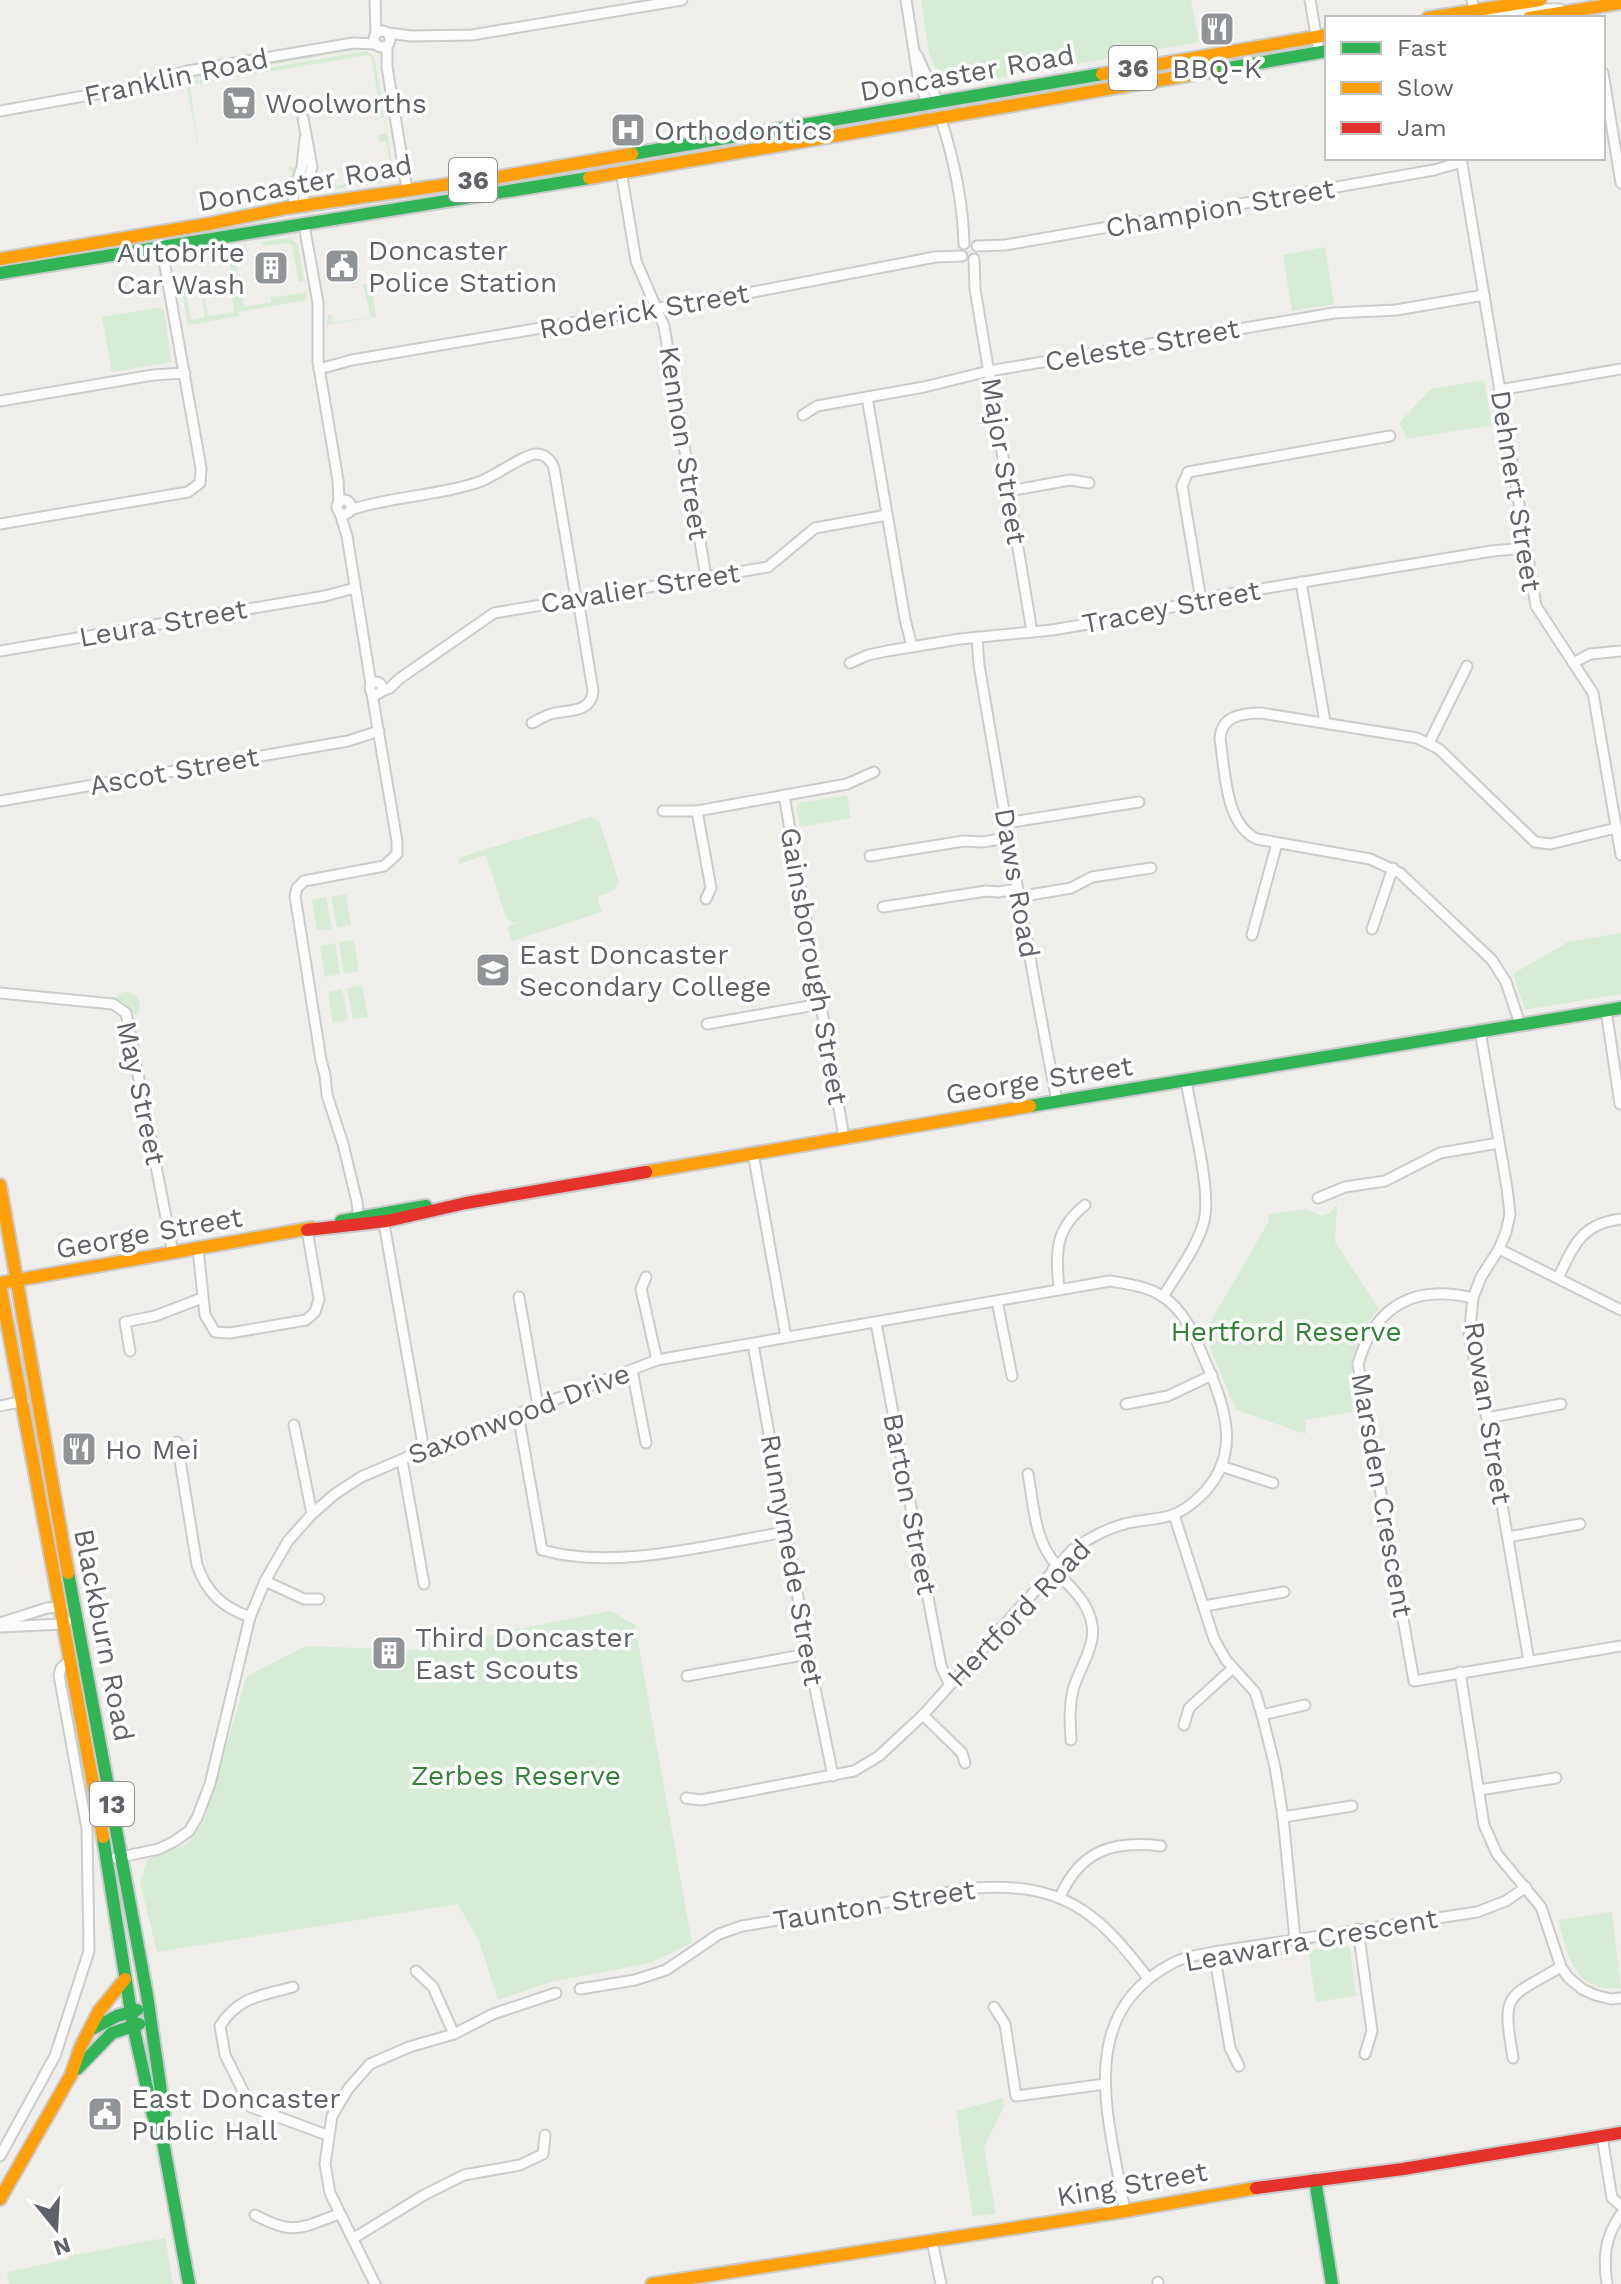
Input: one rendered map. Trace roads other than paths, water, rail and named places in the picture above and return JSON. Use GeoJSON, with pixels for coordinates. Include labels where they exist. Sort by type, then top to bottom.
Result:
{"type":"FeatureCollection","features":[{"type":"Feature","properties":{"kind":"main road"},"geometry":{"type":"LineString","coordinates":[[1456,15],[1473,5],[1540,0]]}},
{"type":"Feature","properties":{"kind":"main road"},"geometry":{"type":"LineString","coordinates":[[1540,16],[1575,10],[1593,13],[1621,3]]}},
{"type":"Feature","properties":{"kind":"main road","name":"Doncaster Road"},"geometry":{"type":"LineString","coordinates":[[0,259],[1322,36]]}},
{"type":"Feature","properties":{"kind":"main road","name":"Doncaster Road"},"geometry":{"type":"LineString","coordinates":[[0,273],[164,247],[305,230],[621,171],[1323,52]]}},
{"type":"Feature","properties":{"kind":"main road"},"geometry":{"type":"LineString","coordinates":[[933,103],[941,119]]}},
{"type":"Feature","properties":{"kind":"main road"},"geometry":{"type":"LineString","coordinates":[[298,207],[305,230]]}},
{"type":"Feature","properties":{"kind":"main road","name":"George Street"},"geometry":{"type":"LineString","coordinates":[[0,1284],[844,1137],[1621,1008]]}},
{"type":"Feature","properties":{"kind":"main road","name":"Blackburn Road"},"geometry":{"type":"LineString","coordinates":[[0,1185],[4,1239],[16,1280],[149,2008],[164,2112],[163,2142]]}},
{"type":"Feature","properties":{"kind":"main road","name":"Blackburn Road"},"geometry":{"type":"LineString","coordinates":[[0,1284],[107,1858],[132,2018],[153,2115],[163,2142],[189,2284]]}},
{"type":"Feature","properties":{"kind":"main road"},"geometry":{"type":"LineString","coordinates":[[46,1538],[60,1534]]}},
{"type":"Feature","properties":{"kind":"main road"},"geometry":{"type":"LineString","coordinates":[[0,2199],[71,2075],[99,2011],[125,1979]]}},
{"type":"Feature","properties":{"kind":"main road"},"geometry":{"type":"LineString","coordinates":[[71,2075],[112,2033],[149,2008]]}},
{"type":"Feature","properties":{"kind":"main road"},"geometry":{"type":"LineString","coordinates":[[89,2031],[132,2018]]}},
{"type":"Feature","properties":{"kind":"main road","name":"King Street"},"geometry":{"type":"LineString","coordinates":[[652,2284],[1125,2211],[1229,2191],[1403,2169],[1621,2133]]}},
{"type":"Feature","properties":{"kind":"main road"},"geometry":{"type":"LineString","coordinates":[[1315,2180],[1332,2284]]}},
{"type":"Feature","properties":{"kind":"street"},"geometry":{"type":"LineString","coordinates":[[375,0],[407,189]]}},
{"type":"Feature","properties":{"kind":"street","name":"Franklin Road"},"geometry":{"type":"LineString","coordinates":[[0,111],[112,91],[188,71],[353,43],[411,36],[482,34],[682,0]]}},
{"type":"Feature","properties":{"kind":"street"},"geometry":{"type":"LineString","coordinates":[[906,0],[915,52],[933,103]]}},
{"type":"Feature","properties":{"kind":"street"},"geometry":{"type":"LineString","coordinates":[[1310,0],[1322,36],[1323,52]]}},
{"type":"Feature","properties":{"kind":"street"},"geometry":{"type":"LineString","coordinates":[[1473,5],[1494,16],[1546,8],[1575,10]]}},
{"type":"Feature","properties":{"kind":"street"},"geometry":{"type":"LineString","coordinates":[[1605,80],[1616,118],[1621,183]]}},
{"type":"Feature","properties":{"kind":"street"},"geometry":{"type":"LineString","coordinates":[[298,207],[293,189],[305,158],[303,118]]}},
{"type":"Feature","properties":{"kind":"street","name":"Major Street"},"geometry":{"type":"LineString","coordinates":[[941,119],[953,159],[1032,632]]}},
{"type":"Feature","properties":{"kind":"street","name":"Champion Street"},"geometry":{"type":"LineString","coordinates":[[969,251],[1462,163]]}},
{"type":"Feature","properties":{"kind":"street","name":"Dehnert Street"},"geometry":{"type":"LineString","coordinates":[[1462,163],[1536,609],[1594,696],[1621,855]]}},
{"type":"Feature","properties":{"kind":"street","name":"Kennon Street"},"geometry":{"type":"LineString","coordinates":[[621,171],[635,257],[664,326],[706,577]]}},
{"type":"Feature","properties":{"kind":"street"},"geometry":{"type":"LineString","coordinates":[[305,230],[318,303],[319,366],[338,480],[346,507],[347,536],[356,591],[369,663],[377,688],[377,716],[397,841],[395,858],[388,865],[304,881],[295,892],[321,1053],[330,1074],[331,1105],[358,1220]]}},
{"type":"Feature","properties":{"kind":"street"},"geometry":{"type":"LineString","coordinates":[[0,524],[185,493],[196,488],[202,473],[161,232]]}},
{"type":"Feature","properties":{"kind":"street","name":"Roderick Street"},"geometry":{"type":"LineString","coordinates":[[319,366],[658,309],[969,251]]}},
{"type":"Feature","properties":{"kind":"street","name":"Celeste Street"},"geometry":{"type":"LineString","coordinates":[[803,415],[817,406],[989,371],[1334,313],[1396,310],[1484,295]]}},
{"type":"Feature","properties":{"kind":"street"},"geometry":{"type":"LineString","coordinates":[[0,401],[185,370]]}},
{"type":"Feature","properties":{"kind":"street"},"geometry":{"type":"LineString","coordinates":[[1499,390],[1621,370]]}},
{"type":"Feature","properties":{"kind":"street"},"geometry":{"type":"LineString","coordinates":[[867,397],[910,647]]}},
{"type":"Feature","properties":{"kind":"street"},"geometry":{"type":"LineString","coordinates":[[1201,600],[1182,489],[1188,472],[1390,436]]}},
{"type":"Feature","properties":{"kind":"street"},"geometry":{"type":"LineString","coordinates":[[346,507],[471,485],[499,474],[528,456],[536,454],[545,457],[554,468],[593,691],[592,699],[585,707],[550,714],[532,723]]}},
{"type":"Feature","properties":{"kind":"street"},"geometry":{"type":"LineString","coordinates":[[1009,491],[1070,480],[1089,483]]}},
{"type":"Feature","properties":{"kind":"street","name":"Cavalier Street"},"geometry":{"type":"LineString","coordinates":[[377,688],[399,679],[490,614],[768,567],[815,528],[887,515]]}},
{"type":"Feature","properties":{"kind":"street","name":"Tracey Street"},"geometry":{"type":"LineString","coordinates":[[850,663],[868,655],[910,647],[1129,617],[1201,600],[1525,544]]}},
{"type":"Feature","properties":{"kind":"street"},"geometry":{"type":"LineString","coordinates":[[1301,582],[1325,722]]}},
{"type":"Feature","properties":{"kind":"street","name":"Leura Street"},"geometry":{"type":"LineString","coordinates":[[0,651],[356,591]]}},
{"type":"Feature","properties":{"kind":"street","name":"Daws Road"},"geometry":{"type":"LineString","coordinates":[[974,638],[1057,1101]]}},
{"type":"Feature","properties":{"kind":"street"},"geometry":{"type":"LineString","coordinates":[[1576,667],[1621,651]]}},
{"type":"Feature","properties":{"kind":"street"},"geometry":{"type":"LineString","coordinates":[[1429,743],[1467,666]]}},
{"type":"Feature","properties":{"kind":"street"},"geometry":{"type":"LineString","coordinates":[[1517,1025],[1512,998],[1502,975],[1486,953],[1393,868],[1360,856],[1277,843],[1249,835],[1236,821],[1221,747],[1221,731],[1232,717],[1252,713],[1406,735],[1429,743],[1445,754],[1531,839],[1545,844],[1617,832]]}},
{"type":"Feature","properties":{"kind":"street","name":"Ascot Street"},"geometry":{"type":"LineString","coordinates":[[0,801],[380,735]]}},
{"type":"Feature","properties":{"kind":"street"},"geometry":{"type":"LineString","coordinates":[[663,811],[697,811],[851,783],[874,772]]}},
{"type":"Feature","properties":{"kind":"street","name":"Gainsborough Street"},"geometry":{"type":"LineString","coordinates":[[784,795],[844,1137]]}},
{"type":"Feature","properties":{"kind":"street"},"geometry":{"type":"LineString","coordinates":[[1006,823],[1139,802]]}},
{"type":"Feature","properties":{"kind":"street"},"geometry":{"type":"LineString","coordinates":[[697,811],[711,888],[706,899]]}},
{"type":"Feature","properties":{"kind":"street"},"geometry":{"type":"LineString","coordinates":[[870,856],[964,841],[1008,838]]}},
{"type":"Feature","properties":{"kind":"street"},"geometry":{"type":"LineString","coordinates":[[1252,935],[1277,843]]}},
{"type":"Feature","properties":{"kind":"street"},"geometry":{"type":"LineString","coordinates":[[883,907],[986,891],[1018,893],[1071,888],[1092,877],[1151,868]]}},
{"type":"Feature","properties":{"kind":"street"},"geometry":{"type":"LineString","coordinates":[[1372,929],[1393,868]]}},
{"type":"Feature","properties":{"kind":"street","name":"May Street"},"geometry":{"type":"LineString","coordinates":[[0,993],[111,1003],[126,1013],[173,1253]]}},
{"type":"Feature","properties":{"kind":"street"},"geometry":{"type":"LineString","coordinates":[[707,1024],[821,1004]]}},
{"type":"Feature","properties":{"kind":"street"},"geometry":{"type":"LineString","coordinates":[[1606,1010],[1620,1104]]}},
{"type":"Feature","properties":{"kind":"street","name":"Rowan Street"},"geometry":{"type":"LineString","coordinates":[[1480,1031],[1510,1214],[1499,1249],[1481,1277],[1473,1298],[1469,1336],[1487,1418],[1529,1661]]}},
{"type":"Feature","properties":{"kind":"street"},"geometry":{"type":"LineString","coordinates":[[1163,1297],[1198,1238],[1205,1219],[1206,1194],[1186,1080]]}},
{"type":"Feature","properties":{"kind":"street"},"geometry":{"type":"LineString","coordinates":[[1318,1198],[1345,1187],[1385,1181],[1440,1153],[1499,1143]]}},
{"type":"Feature","properties":{"kind":"street"},"geometry":{"type":"LineString","coordinates":[[753,1153],[786,1337]]}},
{"type":"Feature","properties":{"kind":"street"},"geometry":{"type":"LineString","coordinates":[[1059,1289],[1057,1262],[1061,1236],[1070,1217],[1085,1205]]}},
{"type":"Feature","properties":{"kind":"street"},"geometry":{"type":"LineString","coordinates":[[382,1219],[424,1450]]}},
{"type":"Feature","properties":{"kind":"street"},"geometry":{"type":"LineString","coordinates":[[1558,1278],[1574,1245],[1587,1229],[1621,1219]]}},
{"type":"Feature","properties":{"kind":"street"},"geometry":{"type":"LineString","coordinates":[[198,1249],[205,1315],[215,1332],[230,1333],[306,1320],[315,1312],[319,1299],[307,1230]]}},
{"type":"Feature","properties":{"kind":"street"},"geometry":{"type":"LineString","coordinates":[[1499,1249],[1621,1310]]}},
{"type":"Feature","properties":{"kind":"street"},"geometry":{"type":"LineString","coordinates":[[646,1277],[641,1289],[657,1360]]}},
{"type":"Feature","properties":{"kind":"street","name":"Saxonwood Drive"},"geometry":{"type":"LineString","coordinates":[[107,1858],[159,1849],[189,1831],[210,1784],[250,1617],[265,1581],[288,1541],[312,1514],[361,1477],[657,1360],[1110,1281],[1142,1287],[1163,1297]]}},
{"type":"Feature","properties":{"kind":"street","name":"Marsden Crescent"},"geometry":{"type":"LineString","coordinates":[[1460,1672],[1414,1681],[1358,1364],[1369,1333],[1391,1308],[1413,1297],[1438,1292],[1473,1298]]}},
{"type":"Feature","properties":{"kind":"street"},"geometry":{"type":"LineString","coordinates":[[519,1297],[538,1406]]}},
{"type":"Feature","properties":{"kind":"street","name":"Hertford Road"},"geometry":{"type":"LineString","coordinates":[[686,1798],[701,1800],[854,1771],[879,1756],[923,1715],[1072,1550],[1093,1535],[1124,1524],[1174,1515],[1196,1501],[1221,1466],[1228,1429],[1225,1408],[1190,1326],[1163,1297]]}},
{"type":"Feature","properties":{"kind":"street"},"geometry":{"type":"LineString","coordinates":[[130,1351],[125,1322],[155,1316],[202,1298]]}},
{"type":"Feature","properties":{"kind":"street"},"geometry":{"type":"LineString","coordinates":[[997,1301],[1012,1376]]}},
{"type":"Feature","properties":{"kind":"street","name":"Barton Street"},"geometry":{"type":"LineString","coordinates":[[876,1323],[941,1666],[949,1683]]}},
{"type":"Feature","properties":{"kind":"street","name":"Runnymede Street"},"geometry":{"type":"LineString","coordinates":[[753,1344],[833,1776]]}},
{"type":"Feature","properties":{"kind":"street"},"geometry":{"type":"LineString","coordinates":[[632,1370],[646,1443]]}},
{"type":"Feature","properties":{"kind":"street"},"geometry":{"type":"LineString","coordinates":[[1126,1404],[1168,1396],[1212,1375]]}},
{"type":"Feature","properties":{"kind":"street"},"geometry":{"type":"LineString","coordinates":[[0,1406],[37,1399]]}},
{"type":"Feature","properties":{"kind":"street"},"geometry":{"type":"LineString","coordinates":[[1487,1418],[1561,1404]]}},
{"type":"Feature","properties":{"kind":"street"},"geometry":{"type":"LineString","coordinates":[[518,1414],[542,1550],[586,1559],[624,1558],[786,1532]]}},
{"type":"Feature","properties":{"kind":"street"},"geometry":{"type":"LineString","coordinates":[[294,1425],[312,1514]]}},
{"type":"Feature","properties":{"kind":"street"},"geometry":{"type":"LineString","coordinates":[[177,1442],[197,1565],[203,1583],[214,1598],[230,1610],[250,1617]]}},
{"type":"Feature","properties":{"kind":"street"},"geometry":{"type":"LineString","coordinates":[[402,1460],[424,1584]]}},
{"type":"Feature","properties":{"kind":"street"},"geometry":{"type":"LineString","coordinates":[[1221,1466],[1273,1483]]}},
{"type":"Feature","properties":{"kind":"street"},"geometry":{"type":"LineString","coordinates":[[1028,1474],[1040,1540],[1055,1567],[1083,1602],[1093,1639],[1069,1709],[1071,1740]]}},
{"type":"Feature","properties":{"kind":"street"},"geometry":{"type":"LineString","coordinates":[[1174,1515],[1214,1639],[1233,1668],[1255,1692],[1262,1715],[1283,1817],[1295,1939]]}},
{"type":"Feature","properties":{"kind":"street"},"geometry":{"type":"LineString","coordinates":[[1508,1537],[1580,1524]]}},
{"type":"Feature","properties":{"kind":"street"},"geometry":{"type":"LineString","coordinates":[[265,1581],[304,1599],[319,1599]]}},
{"type":"Feature","properties":{"kind":"street"},"geometry":{"type":"LineString","coordinates":[[1204,1606],[1284,1592]]}},
{"type":"Feature","properties":{"kind":"street"},"geometry":{"type":"LineString","coordinates":[[60,1606],[76,1611],[63,1624],[0,1625],[60,1606]]}},
{"type":"Feature","properties":{"kind":"street"},"geometry":{"type":"LineString","coordinates":[[1621,1646],[1460,1672],[1484,1825],[1497,1854],[1541,1907],[1561,1967],[1568,1977],[1582,1989],[1611,1999],[1621,1998]]}},
{"type":"Feature","properties":{"kind":"street"},"geometry":{"type":"LineString","coordinates":[[687,1676],[808,1654]]}},
{"type":"Feature","properties":{"kind":"street"},"geometry":{"type":"LineString","coordinates":[[0,2156],[55,2056],[89,1951],[87,1829],[59,1675],[61,1668],[70,1660]]}},
{"type":"Feature","properties":{"kind":"street"},"geometry":{"type":"LineString","coordinates":[[1184,1725],[1189,1708],[1233,1668]]}},
{"type":"Feature","properties":{"kind":"street"},"geometry":{"type":"LineString","coordinates":[[1262,1715],[1305,1705]]}},
{"type":"Feature","properties":{"kind":"street"},"geometry":{"type":"LineString","coordinates":[[923,1715],[962,1753],[965,1763]]}},
{"type":"Feature","properties":{"kind":"street"},"geometry":{"type":"LineString","coordinates":[[1479,1790],[1556,1778]]}},
{"type":"Feature","properties":{"kind":"street"},"geometry":{"type":"LineString","coordinates":[[1283,1817],[1352,1806]]}},
{"type":"Feature","properties":{"kind":"street"},"geometry":{"type":"LineString","coordinates":[[1060,1897],[1069,1875],[1086,1859],[1105,1850],[1137,1843],[1161,1846]]}},
{"type":"Feature","properties":{"kind":"street","name":"Taunton Street"},"geometry":{"type":"LineString","coordinates":[[580,1989],[635,1980],[666,1970],[719,1934],[742,1926],[974,1888],[1010,1886],[1031,1888],[1060,1897],[1093,1916],[1126,1949],[1148,1978]]}},
{"type":"Feature","properties":{"kind":"street","name":"Leawarra Crescent"},"geometry":{"type":"LineString","coordinates":[[1125,2211],[1105,2084],[1105,2053],[1115,2022],[1129,1998],[1148,1978],[1176,1961],[1214,1952],[1477,1912],[1506,1901],[1526,1887]]}},
{"type":"Feature","properties":{"kind":"street"},"geometry":{"type":"LineString","coordinates":[[1358,1929],[1372,2031],[1365,2054]]}},
{"type":"Feature","properties":{"kind":"street"},"geometry":{"type":"LineString","coordinates":[[1214,1952],[1230,2048],[1239,2066]]}},
{"type":"Feature","properties":{"kind":"street"},"geometry":{"type":"LineString","coordinates":[[1513,2058],[1507,2019],[1509,2003],[1516,1992],[1561,1967]]}},
{"type":"Feature","properties":{"kind":"street"},"geometry":{"type":"LineString","coordinates":[[416,1971],[433,1987],[454,2034]]}},
{"type":"Feature","properties":{"kind":"street"},"geometry":{"type":"LineString","coordinates":[[293,1987],[251,1998],[228,2012],[220,2026],[225,2055],[251,2107],[327,2135]]}},
{"type":"Feature","properties":{"kind":"street"},"geometry":{"type":"LineString","coordinates":[[375,2284],[330,2193],[325,2164],[332,2116],[348,2089],[370,2064],[409,2047],[454,2034],[493,2014],[556,1993]]}},
{"type":"Feature","properties":{"kind":"street"},"geometry":{"type":"LineString","coordinates":[[994,2007],[1005,2024],[1016,2096],[1105,2084]]}},
{"type":"Feature","properties":{"kind":"street"},"geometry":{"type":"LineString","coordinates":[[354,2238],[424,2195],[464,2175],[520,2165],[543,2154],[545,2135]]}},
{"type":"Feature","properties":{"kind":"street"},"geometry":{"type":"LineString","coordinates":[[1602,2137],[1612,2198],[1621,2206]]}},
{"type":"Feature","properties":{"kind":"street"},"geometry":{"type":"LineString","coordinates":[[255,2215],[278,2227],[300,2228],[339,2214]]}},
{"type":"Feature","properties":{"kind":"street"},"geometry":{"type":"LineString","coordinates":[[1607,2284],[1605,2245],[1611,2228],[1621,2214]]}},
{"type":"Feature","properties":{"kind":"street"},"geometry":{"type":"LineString","coordinates":[[932,2241],[941,2284]]}},
{"type":"Feature","properties":{"kind":"place","name":"BBQ-K"},"geometry":{"type":"Point","coordinates":[1217,29]}},
{"type":"Feature","properties":{"kind":"place","name":"Woolworths"},"geometry":{"type":"Point","coordinates":[239,103]}},
{"type":"Feature","properties":{"kind":"place","name":"Orthodontics"},"geometry":{"type":"Point","coordinates":[628,130]}},
{"type":"Feature","properties":{"kind":"place","name":"Doncaster Police Station"},"geometry":{"type":"Point","coordinates":[342,266]}},
{"type":"Feature","properties":{"kind":"place","name":"Autobrite Car Wash"},"geometry":{"type":"Point","coordinates":[271,268]}},
{"type":"Feature","properties":{"kind":"place","name":"East Doncaster Secondary College"},"geometry":{"type":"Point","coordinates":[493,970]}},
{"type":"Feature","properties":{"kind":"place","name":"Ho Mei"},"geometry":{"type":"Point","coordinates":[79,1449]}},
{"type":"Feature","properties":{"kind":"place","name":"Third Doncaster East Scouts"},"geometry":{"type":"Point","coordinates":[389,1653]}},
{"type":"Feature","properties":{"kind":"place","name":"East Doncaster Public Hall"},"geometry":{"type":"Point","coordinates":[105,2114]}},
{"type":"Feature","properties":{"kind":"park label","name":"Hertford Reserve"},"geometry":{"type":"Point","coordinates":[1286,1331]}},
{"type":"Feature","properties":{"kind":"park label","name":"Zerbes Reserve"},"geometry":{"type":"Point","coordinates":[516,1775]}}]}
